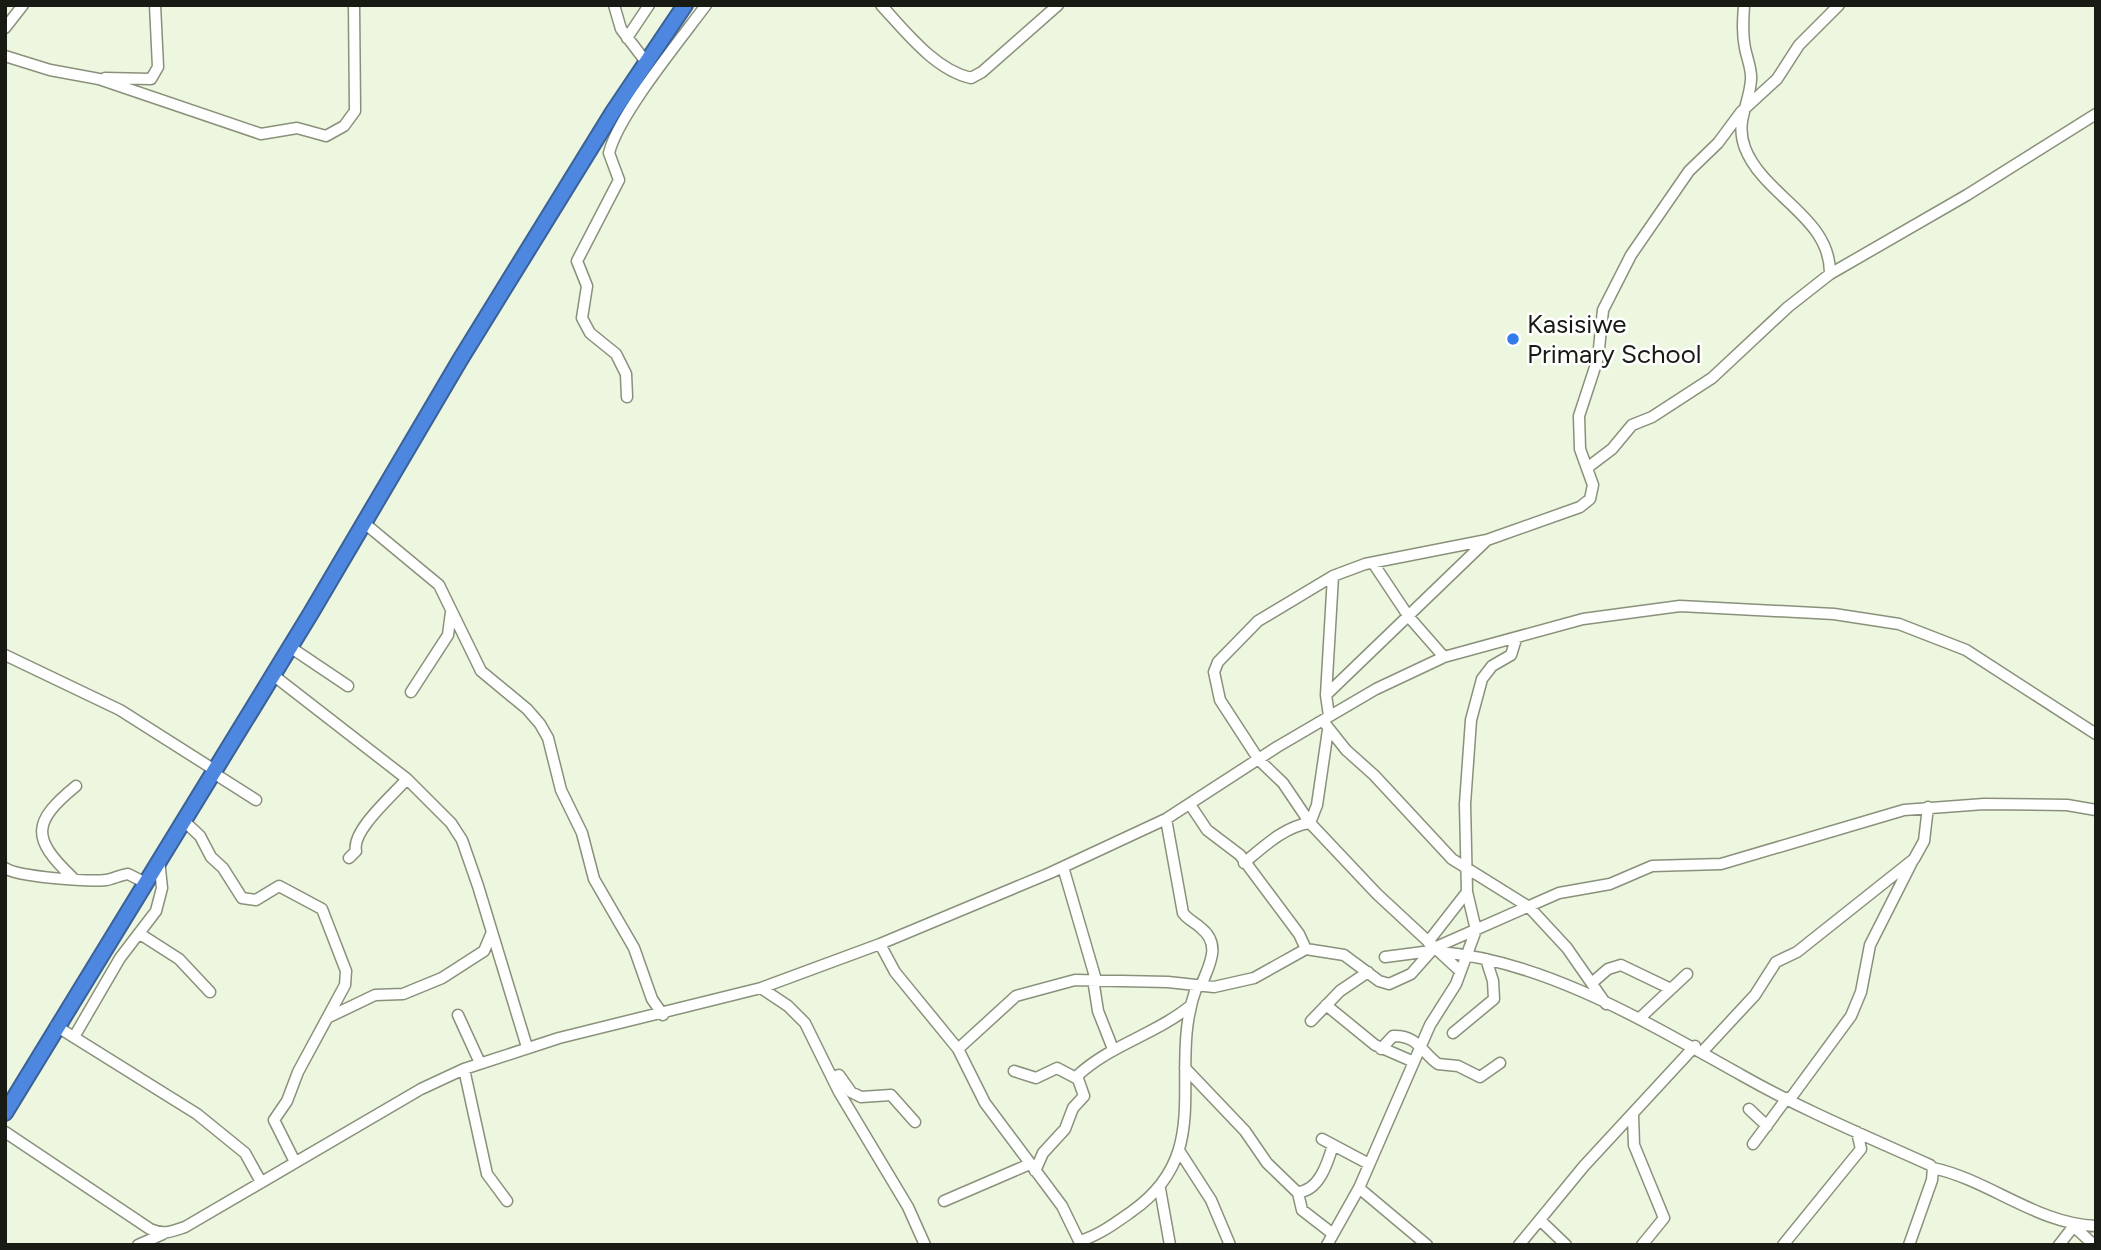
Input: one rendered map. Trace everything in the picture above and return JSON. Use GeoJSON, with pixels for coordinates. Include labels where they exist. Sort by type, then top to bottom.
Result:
{"type":"FeatureCollection","features":[{"type":"Feature","properties":{"kind":"highway"},"geometry":{"type":"LineString","coordinates":[[5,1113],[212,770],[290,648],[480,327],[646,62],[685,5]]}},
{"type":"Feature","properties":{"kind":"street"},"geometry":{"type":"LineString","coordinates":[[5,28],[23,5]]}},
{"type":"Feature","properties":{"kind":"street"},"geometry":{"type":"LineString","coordinates":[[99,79],[141,80],[155,75],[158,67],[155,5]]}},
{"type":"Feature","properties":{"kind":"street"},"geometry":{"type":"LineString","coordinates":[[5,56],[50,70],[99,79],[261,134],[297,128],[330,136],[355,111],[354,5]]}},
{"type":"Feature","properties":{"kind":"street"},"geometry":{"type":"LineString","coordinates":[[614,5],[627,38],[646,62]]}},
{"type":"Feature","properties":{"kind":"street"},"geometry":{"type":"LineString","coordinates":[[627,38],[649,5]]}},
{"type":"Feature","properties":{"kind":"street"},"geometry":{"type":"LineString","coordinates":[[627,397],[626,374],[616,354],[590,333],[582,318],[587,286],[577,261],[619,180],[609,153],[614,139],[706,5]]}},
{"type":"Feature","properties":{"kind":"street"},"geometry":{"type":"LineString","coordinates":[[881,5],[928,52],[954,72],[971,78],[982,72],[1058,5]]}},
{"type":"Feature","properties":{"kind":"street"},"geometry":{"type":"LineString","coordinates":[[1744,5],[1742,24],[1751,80],[1741,113],[1740,129],[1751,161],[1777,193],[1796,206],[1820,238],[1830,261],[1830,274]]}},
{"type":"Feature","properties":{"kind":"street"},"geometry":{"type":"LineString","coordinates":[[1460,971],[1433,948],[1310,824],[1283,783],[1259,760],[1218,696],[1214,672],[1218,662],[1258,621],[1333,576],[1373,563],[1488,540],[1528,528],[1586,503],[1593,485],[1580,449],[1579,416],[1598,358],[1603,310],[1631,255],[1679,185],[1718,143],[1741,113],[1777,79],[1799,45],[1839,5]]}},
{"type":"Feature","properties":{"kind":"street"},"geometry":{"type":"LineString","coordinates":[[1587,468],[1612,449],[1632,425],[1652,416],[1712,378],[1764,333],[1788,307],[1830,274],[1967,195],[2096,114]]}},
{"type":"Feature","properties":{"kind":"street"},"geometry":{"type":"LineString","coordinates":[[363,522],[439,585],[481,671],[533,714],[548,738],[561,790],[582,833],[594,879],[634,948],[652,999],[663,1014]]}},
{"type":"Feature","properties":{"kind":"street"},"geometry":{"type":"LineString","coordinates":[[1325,695],[1488,540]]}},
{"type":"Feature","properties":{"kind":"street"},"geometry":{"type":"LineString","coordinates":[[1373,563],[1409,617],[1444,657]]}},
{"type":"Feature","properties":{"kind":"street"},"geometry":{"type":"LineString","coordinates":[[1310,824],[1317,805],[1327,722],[1325,695],[1333,576]]}},
{"type":"Feature","properties":{"kind":"street"},"geometry":{"type":"LineString","coordinates":[[138,1245],[185,1227],[421,1089],[464,1069],[527,1047],[761,988],[880,944],[1063,867],[1166,820],[1376,689],[1444,657],[1583,619],[1680,606],[1834,614],[1899,624],[1966,650],[2096,734]]}},
{"type":"Feature","properties":{"kind":"street"},"geometry":{"type":"LineString","coordinates":[[411,692],[448,635],[452,608]]}},
{"type":"Feature","properties":{"kind":"street"},"geometry":{"type":"LineString","coordinates":[[1327,1245],[1359,1188],[1422,1044],[1456,984],[1476,930],[1467,892],[1465,869],[1466,774],[1471,720],[1482,679],[1489,668],[1513,653],[1516,639]]}},
{"type":"Feature","properties":{"kind":"street"},"geometry":{"type":"LineString","coordinates":[[290,648],[348,686]]}},
{"type":"Feature","properties":{"kind":"street"},"geometry":{"type":"LineString","coordinates":[[5,655],[120,710],[256,800]]}},
{"type":"Feature","properties":{"kind":"street"},"geometry":{"type":"LineString","coordinates":[[273,675],[407,779],[439,808],[462,840],[527,1047]]}},
{"type":"Feature","properties":{"kind":"street"},"geometry":{"type":"LineString","coordinates":[[1327,722],[1465,869],[1529,907],[1567,948],[1606,1004]]}},
{"type":"Feature","properties":{"kind":"street"},"geometry":{"type":"LineString","coordinates":[[349,858],[356,851],[355,837],[362,827],[407,779]]}},
{"type":"Feature","properties":{"kind":"street"},"geometry":{"type":"LineString","coordinates":[[72,877],[51,855],[41,837],[43,820],[58,800],[76,786]]}},
{"type":"Feature","properties":{"kind":"street"},"geometry":{"type":"LineString","coordinates":[[1191,806],[1207,830],[1233,848],[1299,934],[1306,949]]}},
{"type":"Feature","properties":{"kind":"street"},"geometry":{"type":"LineString","coordinates":[[1385,957],[1433,948],[1571,889],[1610,884],[1652,866],[1721,864],[1881,815],[1928,807],[2067,806],[2096,810]]}},
{"type":"Feature","properties":{"kind":"street"},"geometry":{"type":"LineString","coordinates":[[1753,1144],[1851,1016],[1861,992],[1870,945],[1924,841],[1928,807]]}},
{"type":"Feature","properties":{"kind":"street"},"geometry":{"type":"LineString","coordinates":[[183,820],[200,836],[211,857],[223,868],[242,898],[256,900],[279,886],[322,909],[348,976],[287,1101],[274,1119],[295,1162]]}},
{"type":"Feature","properties":{"kind":"street"},"geometry":{"type":"LineString","coordinates":[[880,944],[895,972],[958,1049],[985,1103],[1062,1206],[1081,1243],[1104,1231],[1160,1189],[1181,1152],[1185,1128],[1189,1007],[1212,957],[1213,943],[1205,930],[1183,913],[1166,820]]}},
{"type":"Feature","properties":{"kind":"street"},"geometry":{"type":"LineString","coordinates":[[1244,863],[1282,834],[1298,825],[1310,824]]}},
{"type":"Feature","properties":{"kind":"street"},"geometry":{"type":"LineString","coordinates":[[1519,1245],[1584,1166],[1755,995],[1776,962],[1797,951],[1914,859]]}},
{"type":"Feature","properties":{"kind":"street"},"geometry":{"type":"LineString","coordinates":[[74,1037],[120,958],[156,911],[162,888],[159,860]]}},
{"type":"Feature","properties":{"kind":"street"},"geometry":{"type":"LineString","coordinates":[[1063,867],[1095,980],[1098,1011],[1113,1049]]}},
{"type":"Feature","properties":{"kind":"street"},"geometry":{"type":"LineString","coordinates":[[5,869],[32,878],[72,877],[104,881],[128,874],[146,883]]}},
{"type":"Feature","properties":{"kind":"street"},"geometry":{"type":"LineString","coordinates":[[958,1049],[1020,994],[1075,980],[1214,987],[1254,978],[1306,949],[1344,955],[1383,983],[1399,982],[1411,974],[1433,948],[1467,892]]}},
{"type":"Feature","properties":{"kind":"street"},"geometry":{"type":"LineString","coordinates":[[327,1018],[374,995],[403,993],[442,978],[479,955],[492,932]]}},
{"type":"Feature","properties":{"kind":"street"},"geometry":{"type":"LineString","coordinates":[[140,934],[179,959],[209,992]]}},
{"type":"Feature","properties":{"kind":"street"},"geometry":{"type":"LineString","coordinates":[[1433,948],[1486,959],[1640,1018],[1699,1049],[1744,1077],[1933,1168],[1982,1184],[2035,1211],[2071,1224],[2096,1226]]}},
{"type":"Feature","properties":{"kind":"street"},"geometry":{"type":"LineString","coordinates":[[1453,1033],[1494,999],[1493,981],[1486,959]]}},
{"type":"Feature","properties":{"kind":"street"},"geometry":{"type":"LineString","coordinates":[[1593,982],[1608,969],[1621,965],[1671,989]]}},
{"type":"Feature","properties":{"kind":"street"},"geometry":{"type":"LineString","coordinates":[[1311,1021],[1340,991],[1368,972]]}},
{"type":"Feature","properties":{"kind":"street"},"geometry":{"type":"LineString","coordinates":[[1640,1018],[1687,974]]}},
{"type":"Feature","properties":{"kind":"street"},"geometry":{"type":"LineString","coordinates":[[761,988],[788,1006],[805,1023],[832,1077],[908,1207],[925,1245]]}},
{"type":"Feature","properties":{"kind":"street"},"geometry":{"type":"LineString","coordinates":[[1326,1005],[1381,1049],[1414,1062]]}},
{"type":"Feature","properties":{"kind":"street"},"geometry":{"type":"LineString","coordinates":[[1076,1078],[1113,1049],[1167,1024],[1189,1007]]}},
{"type":"Feature","properties":{"kind":"street"},"geometry":{"type":"LineString","coordinates":[[457,1016],[480,1063]]}},
{"type":"Feature","properties":{"kind":"street"},"geometry":{"type":"LineString","coordinates":[[56,1026],[197,1114],[245,1153],[261,1182]]}},
{"type":"Feature","properties":{"kind":"street"},"geometry":{"type":"LineString","coordinates":[[1381,1049],[1396,1035],[1422,1044],[1438,1065],[1458,1066],[1480,1077],[1500,1063]]}},
{"type":"Feature","properties":{"kind":"street"},"geometry":{"type":"LineString","coordinates":[[944,1201],[1033,1168],[1065,1129],[1073,1108],[1084,1096],[1076,1078],[1057,1068],[1036,1078],[1014,1071]]}},
{"type":"Feature","properties":{"kind":"street"},"geometry":{"type":"LineString","coordinates":[[1185,1068],[1245,1130],[1267,1163],[1298,1193],[1302,1210],[1333,1234]]}},
{"type":"Feature","properties":{"kind":"street"},"geometry":{"type":"LineString","coordinates":[[464,1069],[487,1174],[507,1201]]}},
{"type":"Feature","properties":{"kind":"street"},"geometry":{"type":"LineString","coordinates":[[832,1077],[839,1075],[851,1092],[861,1097],[870,1099],[886,1095],[895,1098],[915,1122]]}},
{"type":"Feature","properties":{"kind":"street"},"geometry":{"type":"LineString","coordinates":[[1749,1109],[1767,1125]]}},
{"type":"Feature","properties":{"kind":"street"},"geometry":{"type":"LineString","coordinates":[[1633,1115],[1634,1145],[1652,1195],[1664,1216],[1661,1225],[1642,1245]]}},
{"type":"Feature","properties":{"kind":"street"},"geometry":{"type":"LineString","coordinates":[[5,1132],[150,1229],[163,1234]]}},
{"type":"Feature","properties":{"kind":"street"},"geometry":{"type":"LineString","coordinates":[[1783,1245],[1861,1149],[1857,1132]]}},
{"type":"Feature","properties":{"kind":"street"},"geometry":{"type":"LineString","coordinates":[[1322,1139],[1369,1164]]}},
{"type":"Feature","properties":{"kind":"street"},"geometry":{"type":"LineString","coordinates":[[1298,1193],[1324,1173],[1333,1145]]}},
{"type":"Feature","properties":{"kind":"street"},"geometry":{"type":"LineString","coordinates":[[1181,1152],[1211,1200],[1230,1245]]}},
{"type":"Feature","properties":{"kind":"street"},"geometry":{"type":"LineString","coordinates":[[1909,1245],[1933,1180],[1933,1168]]}},
{"type":"Feature","properties":{"kind":"street"},"geometry":{"type":"LineString","coordinates":[[1359,1188],[1426,1245]]}},
{"type":"Feature","properties":{"kind":"street"},"geometry":{"type":"LineString","coordinates":[[1160,1189],[1170,1245]]}},
{"type":"Feature","properties":{"kind":"street"},"geometry":{"type":"LineString","coordinates":[[1541,1221],[1566,1245]]}},
{"type":"Feature","properties":{"kind":"street"},"geometry":{"type":"LineString","coordinates":[[2059,1245],[2071,1224]]}},
{"type":"Feature","properties":{"kind":"street"},"geometry":{"type":"LineString","coordinates":[[2071,1224],[2094,1245]]}},
{"type":"Feature","properties":{"kind":"place","name":"Kasisiwe Primary School"},"geometry":{"type":"Point","coordinates":[1513,339]}}]}
